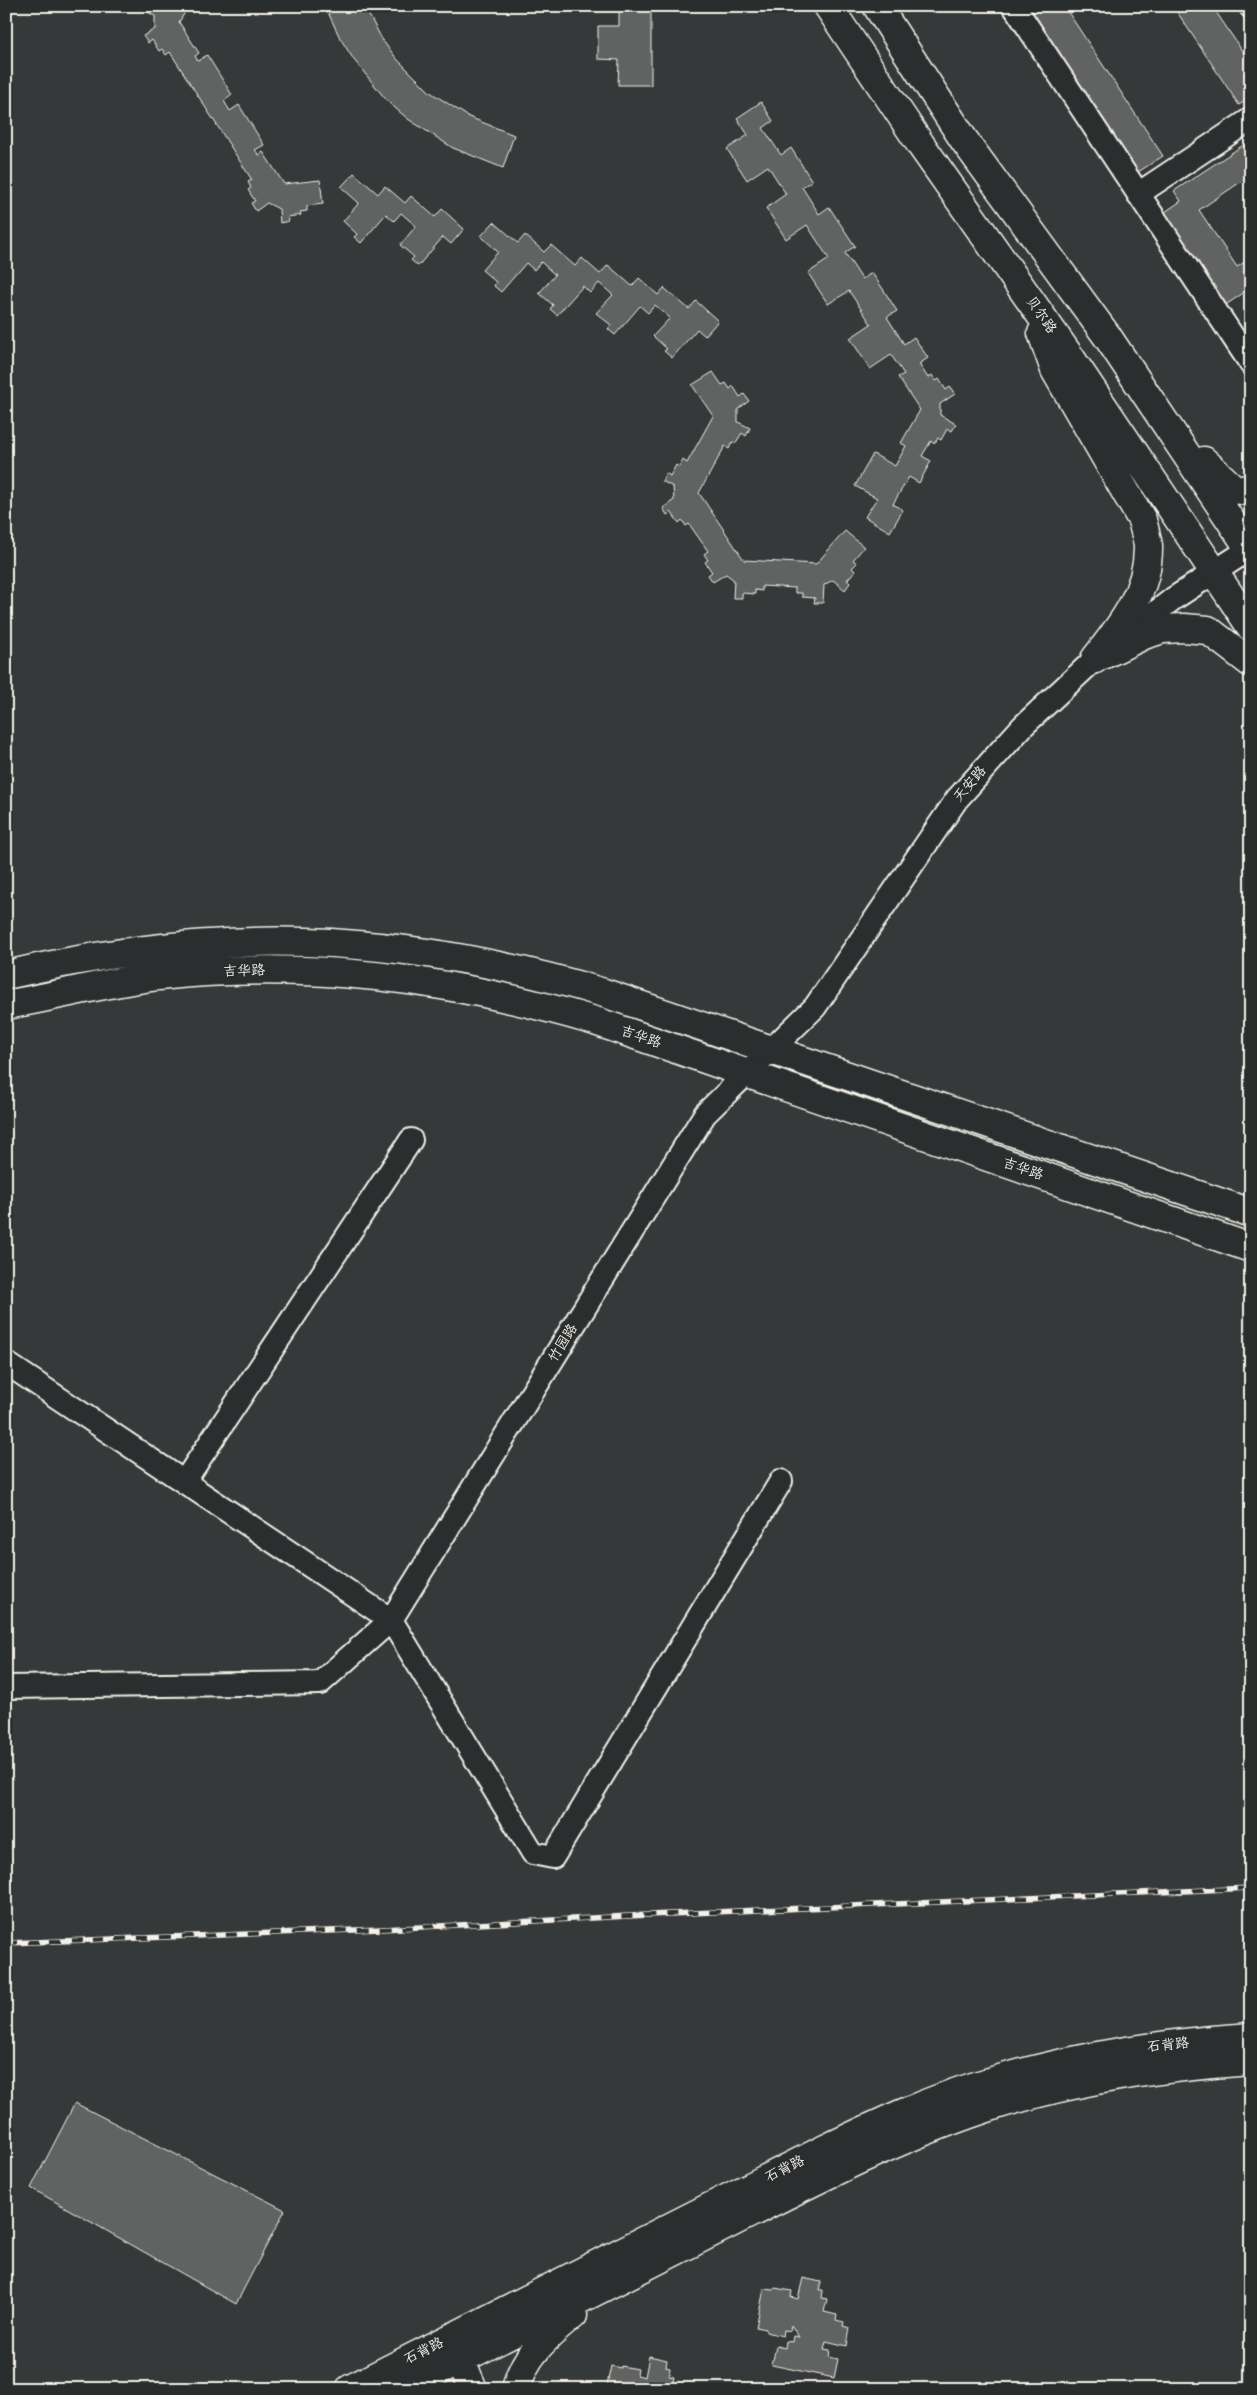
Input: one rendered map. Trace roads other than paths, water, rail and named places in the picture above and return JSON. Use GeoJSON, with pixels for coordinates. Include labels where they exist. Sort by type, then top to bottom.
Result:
{"type":"FeatureCollection","features":[{"type":"Feature","properties":{"kind":"main road","name":"贝尔路"},"geometry":{"type":"LineString","coordinates":[[828,6],[1251,627]]}},
{"type":"Feature","properties":{"kind":"main road"},"geometry":{"type":"LineString","coordinates":[[877,6],[964,140],[1107,336],[1250,549]]}},
{"type":"Feature","properties":{"kind":"main road"},"geometry":{"type":"LineString","coordinates":[[1030,301],[1055,370],[1142,520],[1148,546],[1144,579],[1136,598],[1124,623],[1095,659]]}},
{"type":"Feature","properties":{"kind":"main road"},"geometry":{"type":"LineString","coordinates":[[1146,394],[1212,468],[1233,488],[1251,492]]}},
{"type":"Feature","properties":{"kind":"main road"},"geometry":{"type":"LineString","coordinates":[[1095,659],[1144,635],[1163,630],[1184,628],[1208,630],[1251,663]]}},
{"type":"Feature","properties":{"kind":"main road"},"geometry":{"type":"LineString","coordinates":[[6,975],[87,957],[154,947],[255,940],[356,943],[457,956],[556,978],[1251,1213]]}},
{"type":"Feature","properties":{"kind":"main road","name":"吉华路"},"geometry":{"type":"LineString","coordinates":[[6,1005],[109,983],[157,976],[256,970],[354,973],[452,985],[538,1004],[595,1021],[1251,1248]]}},
{"type":"Feature","properties":{"kind":"main road","name":"石背路"},"geometry":{"type":"LineString","coordinates":[[402,2389],[433,2371],[456,2348],[825,2148],[900,2114],[978,2086],[1058,2064],[1139,2048],[1251,2037]]}},
{"type":"Feature","properties":{"kind":"main road","name":"石背路"},"geometry":{"type":"LineString","coordinates":[[456,2348],[613,2282],[836,2170],[909,2136],[985,2108],[1063,2086],[1142,2071],[1251,2061]]}},
{"type":"Feature","properties":{"kind":"main road"},"geometry":{"type":"LineString","coordinates":[[516,2389],[524,2366],[541,2342],[613,2282]]}},
{"type":"Feature","properties":{"kind":"main road"},"geometry":{"type":"LineString","coordinates":[[456,2348],[473,2389]]}},
{"type":"Feature","properties":{"kind":"main road","name":"石背路"},"geometry":{"type":"LineString","coordinates":[[350,2389],[433,2371]]}},
{"type":"Feature","properties":{"kind":"street"},"geometry":{"type":"LineString","coordinates":[[1014,6],[1251,364]]}},
{"type":"Feature","properties":{"kind":"street"},"geometry":{"type":"LineString","coordinates":[[1138,194],[1251,119]]}},
{"type":"Feature","properties":{"kind":"street","name":"天安路"},"geometry":{"type":"LineString","coordinates":[[747,1074],[815,1007],[957,799],[1023,726],[1095,659],[1173,599],[1250,549]]}},
{"type":"Feature","properties":{"kind":"street","name":"竹园路"},"geometry":{"type":"LineString","coordinates":[[6,1687],[320,1683],[391,1620],[706,1114],[747,1074]]}},
{"type":"Feature","properties":{"kind":"street"},"geometry":{"type":"LineString","coordinates":[[184,1482],[411,1140]]}},
{"type":"Feature","properties":{"kind":"street"},"geometry":{"type":"LineString","coordinates":[[6,1363],[391,1620],[533,1853],[553,1857],[781,1481]]}},
{"type":"Feature","properties":{"kind":"railway"},"geometry":{"type":"LineString","coordinates":[[6,1943],[382,1929],[1251,1888]]}}]}
